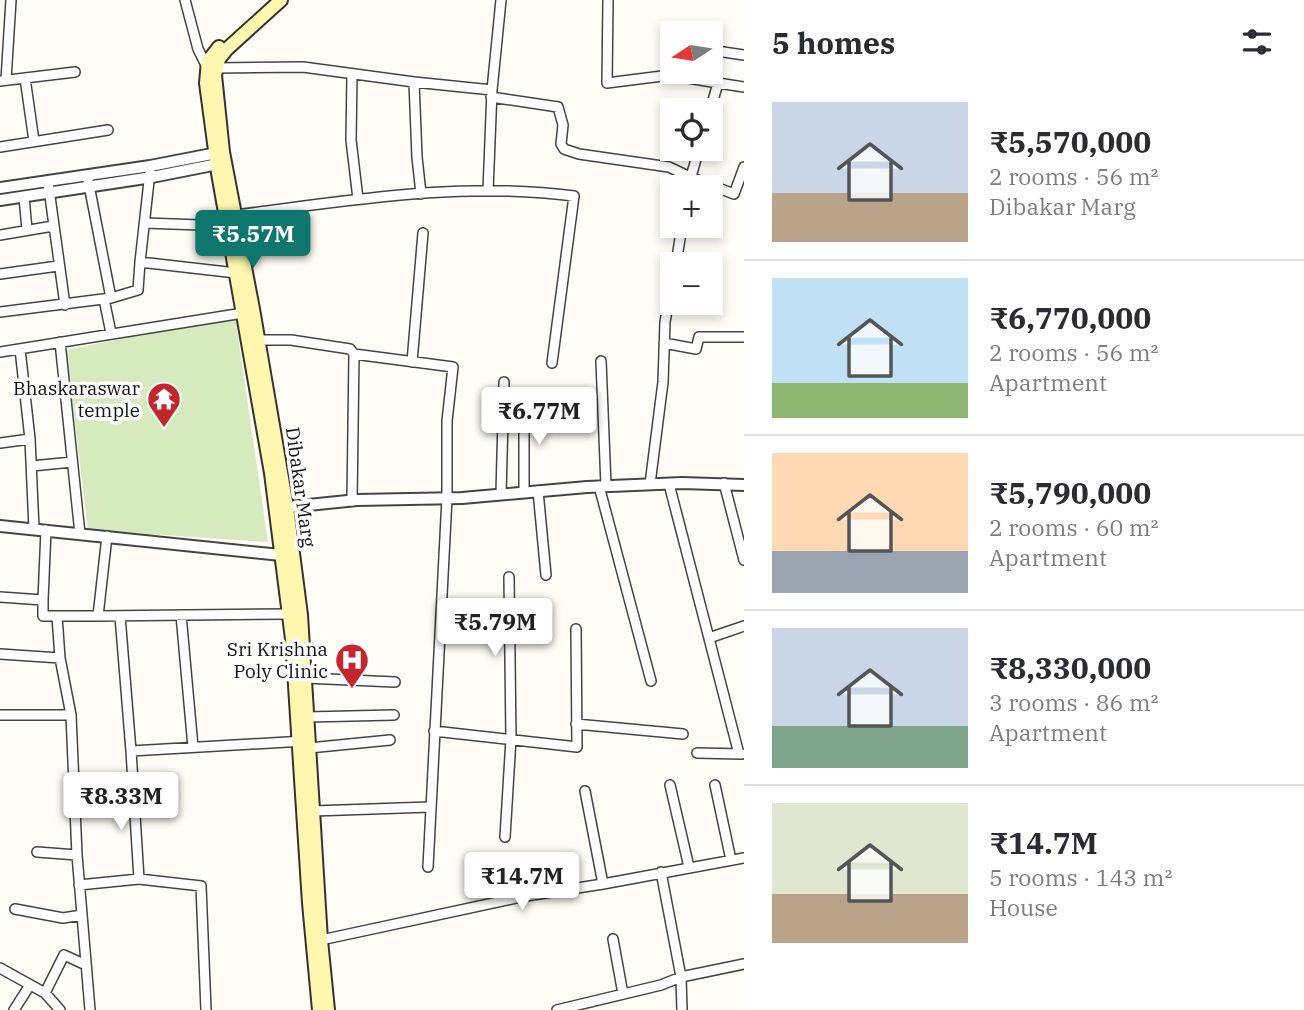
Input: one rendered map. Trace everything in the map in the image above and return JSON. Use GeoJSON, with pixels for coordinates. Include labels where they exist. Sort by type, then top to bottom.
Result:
{"type":"FeatureCollection","features":[{"type":"Feature","properties":{"kind":"main road"},"geometry":{"type":"LineString","coordinates":[[211,67],[215,52],[271,0]]}},
{"type":"Feature","properties":{"kind":"main road"},"geometry":{"type":"LineString","coordinates":[[211,67],[281,0]]}},
{"type":"Feature","properties":{"kind":"main road","name":"Dibakar Marg"},"geometry":{"type":"LineString","coordinates":[[211,67],[228,226],[301,615],[308,717],[306,743],[319,1010]]}},
{"type":"Feature","properties":{"kind":"main road","name":"Dibakar Marg"},"geometry":{"type":"LineString","coordinates":[[220,158],[236,215],[258,340],[281,507],[281,555],[306,743],[328,1010]]}},
{"type":"Feature","properties":{"kind":"street"},"geometry":{"type":"LineString","coordinates":[[22,0],[11,0],[3,80],[75,72]]}},
{"type":"Feature","properties":{"kind":"street"},"geometry":{"type":"LineString","coordinates":[[185,0],[198,49],[211,67],[303,67],[492,94],[558,107],[563,125],[561,144],[564,149],[579,154],[669,167],[680,175]]}},
{"type":"Feature","properties":{"kind":"street"},"geometry":{"type":"LineString","coordinates":[[488,191],[500,0]]}},
{"type":"Feature","properties":{"kind":"street"},"geometry":{"type":"LineString","coordinates":[[608,0],[607,83],[660,76]]}},
{"type":"Feature","properties":{"kind":"street"},"geometry":{"type":"LineString","coordinates":[[723,52],[744,55]]}},
{"type":"Feature","properties":{"kind":"street"},"geometry":{"type":"LineString","coordinates":[[352,74],[351,141],[358,199]]}},
{"type":"Feature","properties":{"kind":"street"},"geometry":{"type":"LineString","coordinates":[[24,78],[34,141]]}},
{"type":"Feature","properties":{"kind":"street"},"geometry":{"type":"LineString","coordinates":[[414,82],[421,194]]}},
{"type":"Feature","properties":{"kind":"street"},"geometry":{"type":"LineString","coordinates":[[723,84],[744,87]]}},
{"type":"Feature","properties":{"kind":"street"},"geometry":{"type":"LineString","coordinates":[[0,147],[108,130]]}},
{"type":"Feature","properties":{"kind":"street"},"geometry":{"type":"LineString","coordinates":[[0,188],[48,187],[150,172],[220,158]]}},
{"type":"Feature","properties":{"kind":"street"},"geometry":{"type":"LineString","coordinates":[[739,195],[744,167]]}},
{"type":"Feature","properties":{"kind":"street"},"geometry":{"type":"LineString","coordinates":[[0,312],[65,305],[138,290],[150,172]]}},
{"type":"Feature","properties":{"kind":"street"},"geometry":{"type":"LineString","coordinates":[[88,180],[108,298],[111,333]]}},
{"type":"Feature","properties":{"kind":"street"},"geometry":{"type":"LineString","coordinates":[[0,200],[24,197],[48,187]]}},
{"type":"Feature","properties":{"kind":"street"},"geometry":{"type":"LineString","coordinates":[[48,187],[65,305]]}},
{"type":"Feature","properties":{"kind":"street"},"geometry":{"type":"LineString","coordinates":[[236,215],[439,191],[542,191],[573,195],[552,363]]}},
{"type":"Feature","properties":{"kind":"street"},"geometry":{"type":"LineString","coordinates":[[24,197],[27,230]]}},
{"type":"Feature","properties":{"kind":"street"},"geometry":{"type":"LineString","coordinates":[[145,223],[228,226]]}},
{"type":"Feature","properties":{"kind":"street"},"geometry":{"type":"LineString","coordinates":[[0,235],[53,226]]}},
{"type":"Feature","properties":{"kind":"street"},"geometry":{"type":"LineString","coordinates":[[412,362],[423,233]]}},
{"type":"Feature","properties":{"kind":"street"},"geometry":{"type":"LineString","coordinates":[[140,262],[236,273]]}},
{"type":"Feature","properties":{"kind":"street"},"geometry":{"type":"LineString","coordinates":[[0,274],[58,266]]}},
{"type":"Feature","properties":{"kind":"street"},"geometry":{"type":"LineString","coordinates":[[0,352],[243,313]]}},
{"type":"Feature","properties":{"kind":"street"},"geometry":{"type":"LineString","coordinates":[[650,484],[663,383],[668,315]]}},
{"type":"Feature","properties":{"kind":"street"},"geometry":{"type":"LineString","coordinates":[[664,343],[696,349],[699,337],[744,337]]}},
{"type":"Feature","properties":{"kind":"street"},"geometry":{"type":"LineString","coordinates":[[258,340],[290,340],[350,349],[354,354],[352,501]]}},
{"type":"Feature","properties":{"kind":"street"},"geometry":{"type":"LineString","coordinates":[[60,342],[80,534]]}},
{"type":"Feature","properties":{"kind":"street"},"geometry":{"type":"LineString","coordinates":[[20,349],[30,439],[34,529]]}},
{"type":"Feature","properties":{"kind":"street"},"geometry":{"type":"LineString","coordinates":[[354,354],[453,367],[447,421],[447,498],[428,867]]}},
{"type":"Feature","properties":{"kind":"street"},"geometry":{"type":"LineString","coordinates":[[601,361],[603,486],[651,681]]}},
{"type":"Feature","properties":{"kind":"street"},"geometry":{"type":"LineString","coordinates":[[501,495],[504,382]]}},
{"type":"Feature","properties":{"kind":"street"},"geometry":{"type":"LineString","coordinates":[[524,402],[524,492]]}},
{"type":"Feature","properties":{"kind":"street"},"geometry":{"type":"LineString","coordinates":[[0,443],[30,439]]}},
{"type":"Feature","properties":{"kind":"street"},"geometry":{"type":"LineString","coordinates":[[32,467],[72,462]]}},
{"type":"Feature","properties":{"kind":"street"},"geometry":{"type":"LineString","coordinates":[[281,507],[352,501],[501,495],[603,486],[724,483],[744,485]]}},
{"type":"Feature","properties":{"kind":"street"},"geometry":{"type":"LineString","coordinates":[[724,483],[744,559]]}},
{"type":"Feature","properties":{"kind":"street"},"geometry":{"type":"LineString","coordinates":[[669,484],[742,754],[697,753]]}},
{"type":"Feature","properties":{"kind":"street"},"geometry":{"type":"LineString","coordinates":[[538,491],[546,575]]}},
{"type":"Feature","properties":{"kind":"street"},"geometry":{"type":"LineString","coordinates":[[0,526],[281,555]]}},
{"type":"Feature","properties":{"kind":"street"},"geometry":{"type":"LineString","coordinates":[[46,530],[43,616],[288,614]]}},
{"type":"Feature","properties":{"kind":"street"},"geometry":{"type":"LineString","coordinates":[[98,616],[107,536]]}},
{"type":"Feature","properties":{"kind":"street"},"geometry":{"type":"LineString","coordinates":[[505,837],[511,739],[509,577]]}},
{"type":"Feature","properties":{"kind":"street"},"geometry":{"type":"LineString","coordinates":[[0,597],[43,600]]}},
{"type":"Feature","properties":{"kind":"street"},"geometry":{"type":"LineString","coordinates":[[181,615],[194,747]]}},
{"type":"Feature","properties":{"kind":"street"},"geometry":{"type":"LineString","coordinates":[[57,616],[60,658],[71,715],[77,855],[90,1010]]}},
{"type":"Feature","properties":{"kind":"street"},"geometry":{"type":"LineString","coordinates":[[120,616],[139,879]]}},
{"type":"Feature","properties":{"kind":"street"},"geometry":{"type":"LineString","coordinates":[[709,638],[744,626]]}},
{"type":"Feature","properties":{"kind":"street"},"geometry":{"type":"LineString","coordinates":[[434,731],[577,747],[576,629]]}},
{"type":"Feature","properties":{"kind":"street"},"geometry":{"type":"LineString","coordinates":[[0,654],[60,658]]}},
{"type":"Feature","properties":{"kind":"street"},"geometry":{"type":"LineString","coordinates":[[305,678],[395,682]]}},
{"type":"Feature","properties":{"kind":"street"},"geometry":{"type":"LineString","coordinates":[[0,715],[71,715]]}},
{"type":"Feature","properties":{"kind":"street"},"geometry":{"type":"LineString","coordinates":[[308,717],[394,715]]}},
{"type":"Feature","properties":{"kind":"street"},"geometry":{"type":"LineString","coordinates":[[576,724],[683,734]]}},
{"type":"Feature","properties":{"kind":"street"},"geometry":{"type":"LineString","coordinates":[[131,751],[390,740]]}},
{"type":"Feature","properties":{"kind":"street"},"geometry":{"type":"LineString","coordinates":[[670,785],[689,867]]}},
{"type":"Feature","properties":{"kind":"street"},"geometry":{"type":"LineString","coordinates":[[715,785],[731,860]]}},
{"type":"Feature","properties":{"kind":"street"},"geometry":{"type":"LineString","coordinates":[[585,791],[603,884]]}},
{"type":"Feature","properties":{"kind":"street"},"geometry":{"type":"LineString","coordinates":[[313,811],[430,807]]}},
{"type":"Feature","properties":{"kind":"street"},"geometry":{"type":"LineString","coordinates":[[37,852],[77,855]]}},
{"type":"Feature","properties":{"kind":"street"},"geometry":{"type":"LineString","coordinates":[[321,940],[526,896],[744,858]]}},
{"type":"Feature","properties":{"kind":"street"},"geometry":{"type":"LineString","coordinates":[[661,872],[681,977],[682,1010]]}},
{"type":"Feature","properties":{"kind":"street"},"geometry":{"type":"LineString","coordinates":[[79,885],[139,879],[201,886],[206,1010]]}},
{"type":"Feature","properties":{"kind":"street"},"geometry":{"type":"LineString","coordinates":[[15,909],[63,918],[82,915]]}},
{"type":"Feature","properties":{"kind":"street"},"geometry":{"type":"LineString","coordinates":[[612,939],[623,994]]}},
{"type":"Feature","properties":{"kind":"street"},"geometry":{"type":"LineString","coordinates":[[45,993],[64,955],[86,965]]}},
{"type":"Feature","properties":{"kind":"street"},"geometry":{"type":"LineString","coordinates":[[557,1010],[597,1005],[623,994],[681,977],[744,964]]}},
{"type":"Feature","properties":{"kind":"street"},"geometry":{"type":"LineString","coordinates":[[0,968],[45,993],[60,1010]]}},
{"type":"Feature","properties":{"kind":"street"},"geometry":{"type":"LineString","coordinates":[[14,1010],[30,985]]}},
{"type":"Feature","properties":{"kind":"green space","name":"Bhaskaraswar temple"},"geometry":{"type":"Polygon","coordinates":[[[235,316],[268,542],[88,530],[66,350],[235,316]]]}},
{"type":"Feature","properties":{"kind":"place","name":"Bhaskaraswar temple"},"geometry":{"type":"Point","coordinates":[164,429]}},
{"type":"Feature","properties":{"kind":"place","name":"Sri Krishna Poly Clinic"},"geometry":{"type":"Point","coordinates":[352,690]}}]}
